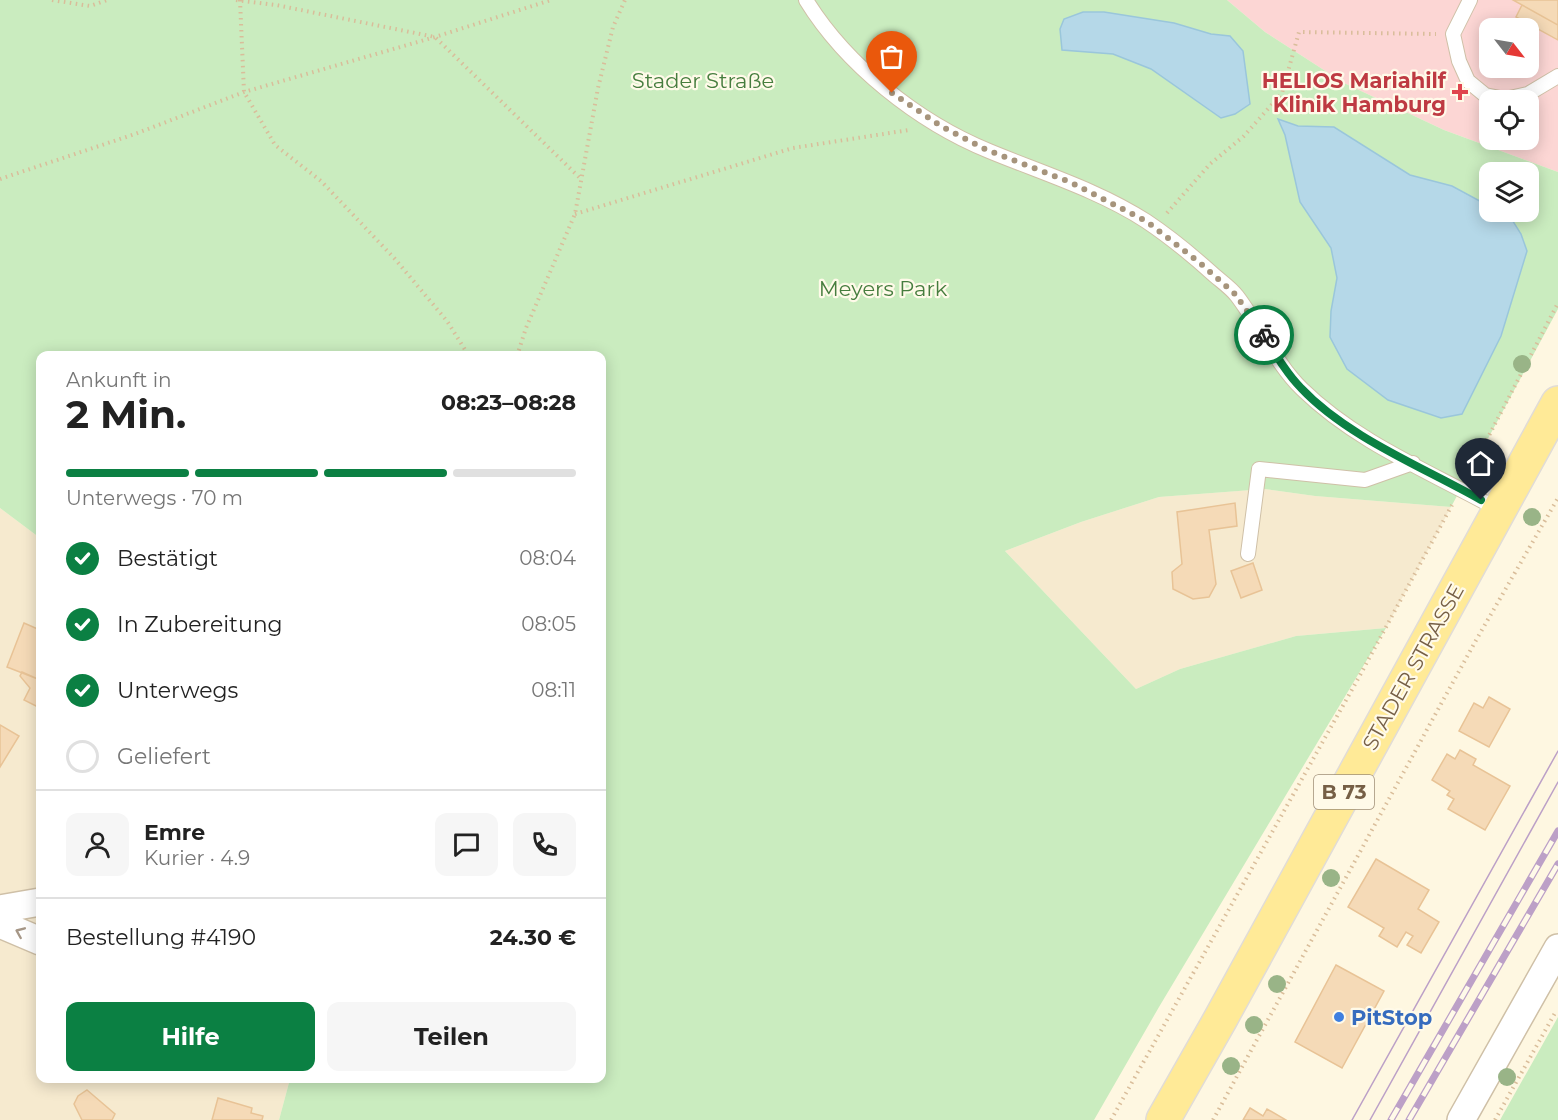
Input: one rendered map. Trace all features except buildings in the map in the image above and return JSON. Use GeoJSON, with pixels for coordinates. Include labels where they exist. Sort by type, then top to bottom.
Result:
{"type":"FeatureCollection","features":[{"type":"Feature","properties":{"kind":"main road","name":"STADER STRASSE"},"geometry":{"type":"LineString","coordinates":[[1163,1120],[1410,671],[1501,511],[1558,403]]}},
{"type":"Feature","properties":{"kind":"street"},"geometry":{"type":"LineString","coordinates":[[0,909],[36,903]]}},
{"type":"Feature","properties":{"kind":"street"},"geometry":{"type":"LineString","coordinates":[[0,924],[36,939]]}},
{"type":"Feature","properties":{"kind":"street"},"geometry":{"type":"LineString","coordinates":[[1461,1120],[1558,948]]}},
{"type":"Feature","properties":{"kind":"lane"},"geometry":{"type":"LineString","coordinates":[[806,0],[830,35],[857,64],[892,93],[941,126],[987,150],[1105,198],[1154,227],[1235,294],[1300,388],[1334,417],[1501,511]]}},
{"type":"Feature","properties":{"kind":"lane"},"geometry":{"type":"LineString","coordinates":[[1470,0],[1454,34],[1459,61],[1468,81],[1485,95],[1505,99],[1528,94],[1558,76]]}},
{"type":"Feature","properties":{"kind":"lane"},"geometry":{"type":"LineString","coordinates":[[1248,554],[1259,469],[1365,480],[1413,463]]}},
{"type":"Feature","properties":{"kind":"path"},"geometry":{"type":"LineString","coordinates":[[52,0],[90,6],[107,0]]}},
{"type":"Feature","properties":{"kind":"path"},"geometry":{"type":"LineString","coordinates":[[466,351],[447,321],[395,259],[321,181],[275,146],[244,92],[238,0],[276,5],[435,37],[581,179]]}},
{"type":"Feature","properties":{"kind":"path"},"geometry":{"type":"LineString","coordinates":[[0,179],[135,134],[244,92],[435,37],[551,0]]}},
{"type":"Feature","properties":{"kind":"path"},"geometry":{"type":"LineString","coordinates":[[519,351],[526,328],[575,214],[598,88],[613,27],[625,0]]}},
{"type":"Feature","properties":{"kind":"path"},"geometry":{"type":"LineString","coordinates":[[1154,227],[1210,164],[1244,136],[1282,93],[1299,32],[1454,34]]}},
{"type":"Feature","properties":{"kind":"path"},"geometry":{"type":"LineString","coordinates":[[575,214],[793,148],[941,126]]}},
{"type":"Feature","properties":{"kind":"path"},"geometry":{"type":"LineString","coordinates":[[1111,1120],[1359,677],[1558,303]]}},
{"type":"Feature","properties":{"kind":"path"},"geometry":{"type":"LineString","coordinates":[[1213,1120],[1475,642],[1558,498]]}},
{"type":"Feature","properties":{"kind":"path"},"geometry":{"type":"LineString","coordinates":[[1495,1120],[1558,1007]]}},
{"type":"Feature","properties":{"kind":"shaded area","name":"HELIOS Mariahilf Klinik Hamburg"},"geometry":{"type":"Polygon","coordinates":[[[1227,0],[1558,0],[1558,172],[1539,165],[1539,162],[1531,162],[1498,150],[1539,150],[1539,90],[1479,90],[1479,143],[1444,130],[1344,83],[1265,32],[1227,0]]]}},
{"type":"Feature","properties":{"kind":"shaded area"},"geometry":{"type":"Polygon","coordinates":[[[1265,489],[1315,496],[1451,507],[1386,628],[1296,636],[1180,669],[1136,689],[1005,551],[1081,522],[1159,497],[1265,489]]]}},
{"type":"Feature","properties":{"kind":"shaded area"},"geometry":{"type":"Polygon","coordinates":[[[0,508],[36,535],[36,1083],[289,1083],[279,1120],[0,1120],[0,508]]]}},
{"type":"Feature","properties":{"kind":"green space","name":"Meyers Park"},"geometry":{"type":"Polygon","coordinates":[[[0,0],[1227,0],[1265,32],[1344,83],[1444,130],[1479,143],[1479,150],[1498,150],[1531,162],[1479,162],[1479,222],[1539,222],[1539,165],[1558,172],[1558,309],[1451,507],[1315,496],[1265,489],[1159,497],[1081,522],[1005,551],[1136,689],[1180,669],[1296,636],[1386,628],[1094,1120],[279,1120],[289,1083],[606,1083],[606,351],[36,351],[36,535],[0,508],[0,0]]]}},
{"type":"Feature","properties":{"kind":"green space"},"geometry":{"type":"Polygon","coordinates":[[[1558,1017],[1558,1120],[1500,1120],[1558,1017]]]}},
{"type":"Feature","properties":{"kind":"water"},"geometry":{"type":"Polygon","coordinates":[[[1083,12],[1104,12],[1174,23],[1211,34],[1230,36],[1243,51],[1250,104],[1235,114],[1221,118],[1151,69],[1113,54],[1062,50],[1060,29],[1064,19],[1083,12]]]}},
{"type":"Feature","properties":{"kind":"water"},"geometry":{"type":"Polygon","coordinates":[[[1278,119],[1298,126],[1334,127],[1410,175],[1452,186],[1479,201],[1479,222],[1514,222],[1527,251],[1501,336],[1462,414],[1441,418],[1388,400],[1347,369],[1330,337],[1331,311],[1337,278],[1331,248],[1300,202],[1285,135],[1278,119]]]}},
{"type":"Feature","properties":{"kind":"tram line"},"geometry":{"type":"LineString","coordinates":[[1352,1120],[1558,751]]}},
{"type":"Feature","properties":{"kind":"tram line"},"geometry":{"type":"LineString","coordinates":[[1370,1120],[1558,782]]}},
{"type":"Feature","properties":{"kind":"railway"},"geometry":{"type":"LineString","coordinates":[[1391,1120],[1558,831]]}},
{"type":"Feature","properties":{"kind":"railway"},"geometry":{"type":"LineString","coordinates":[[1409,1120],[1558,864]]}},
{"type":"Feature","properties":{"kind":"way so far"},"geometry":{"type":"LineString","coordinates":[[892,93],[941,126],[987,150],[1070,182],[1146,221],[1235,294],[1264,335]]}},
{"type":"Feature","properties":{"kind":"place","name":"HELIOS Mariahilf Klinik Hamburg"},"geometry":{"type":"Point","coordinates":[1460,92]}},
{"type":"Feature","properties":{"kind":"place","name":"PitStop"},"geometry":{"type":"Point","coordinates":[1339,1017]}},
{"type":"Feature","properties":{"kind":"route"},"geometry":{"type":"LineString","coordinates":[[1264,335],[1300,388],[1334,417],[1481,500]]}},
{"type":"Feature","properties":{"kind":"park label","name":"Stader Straße"},"geometry":{"type":"Point","coordinates":[703,80]}}]}
